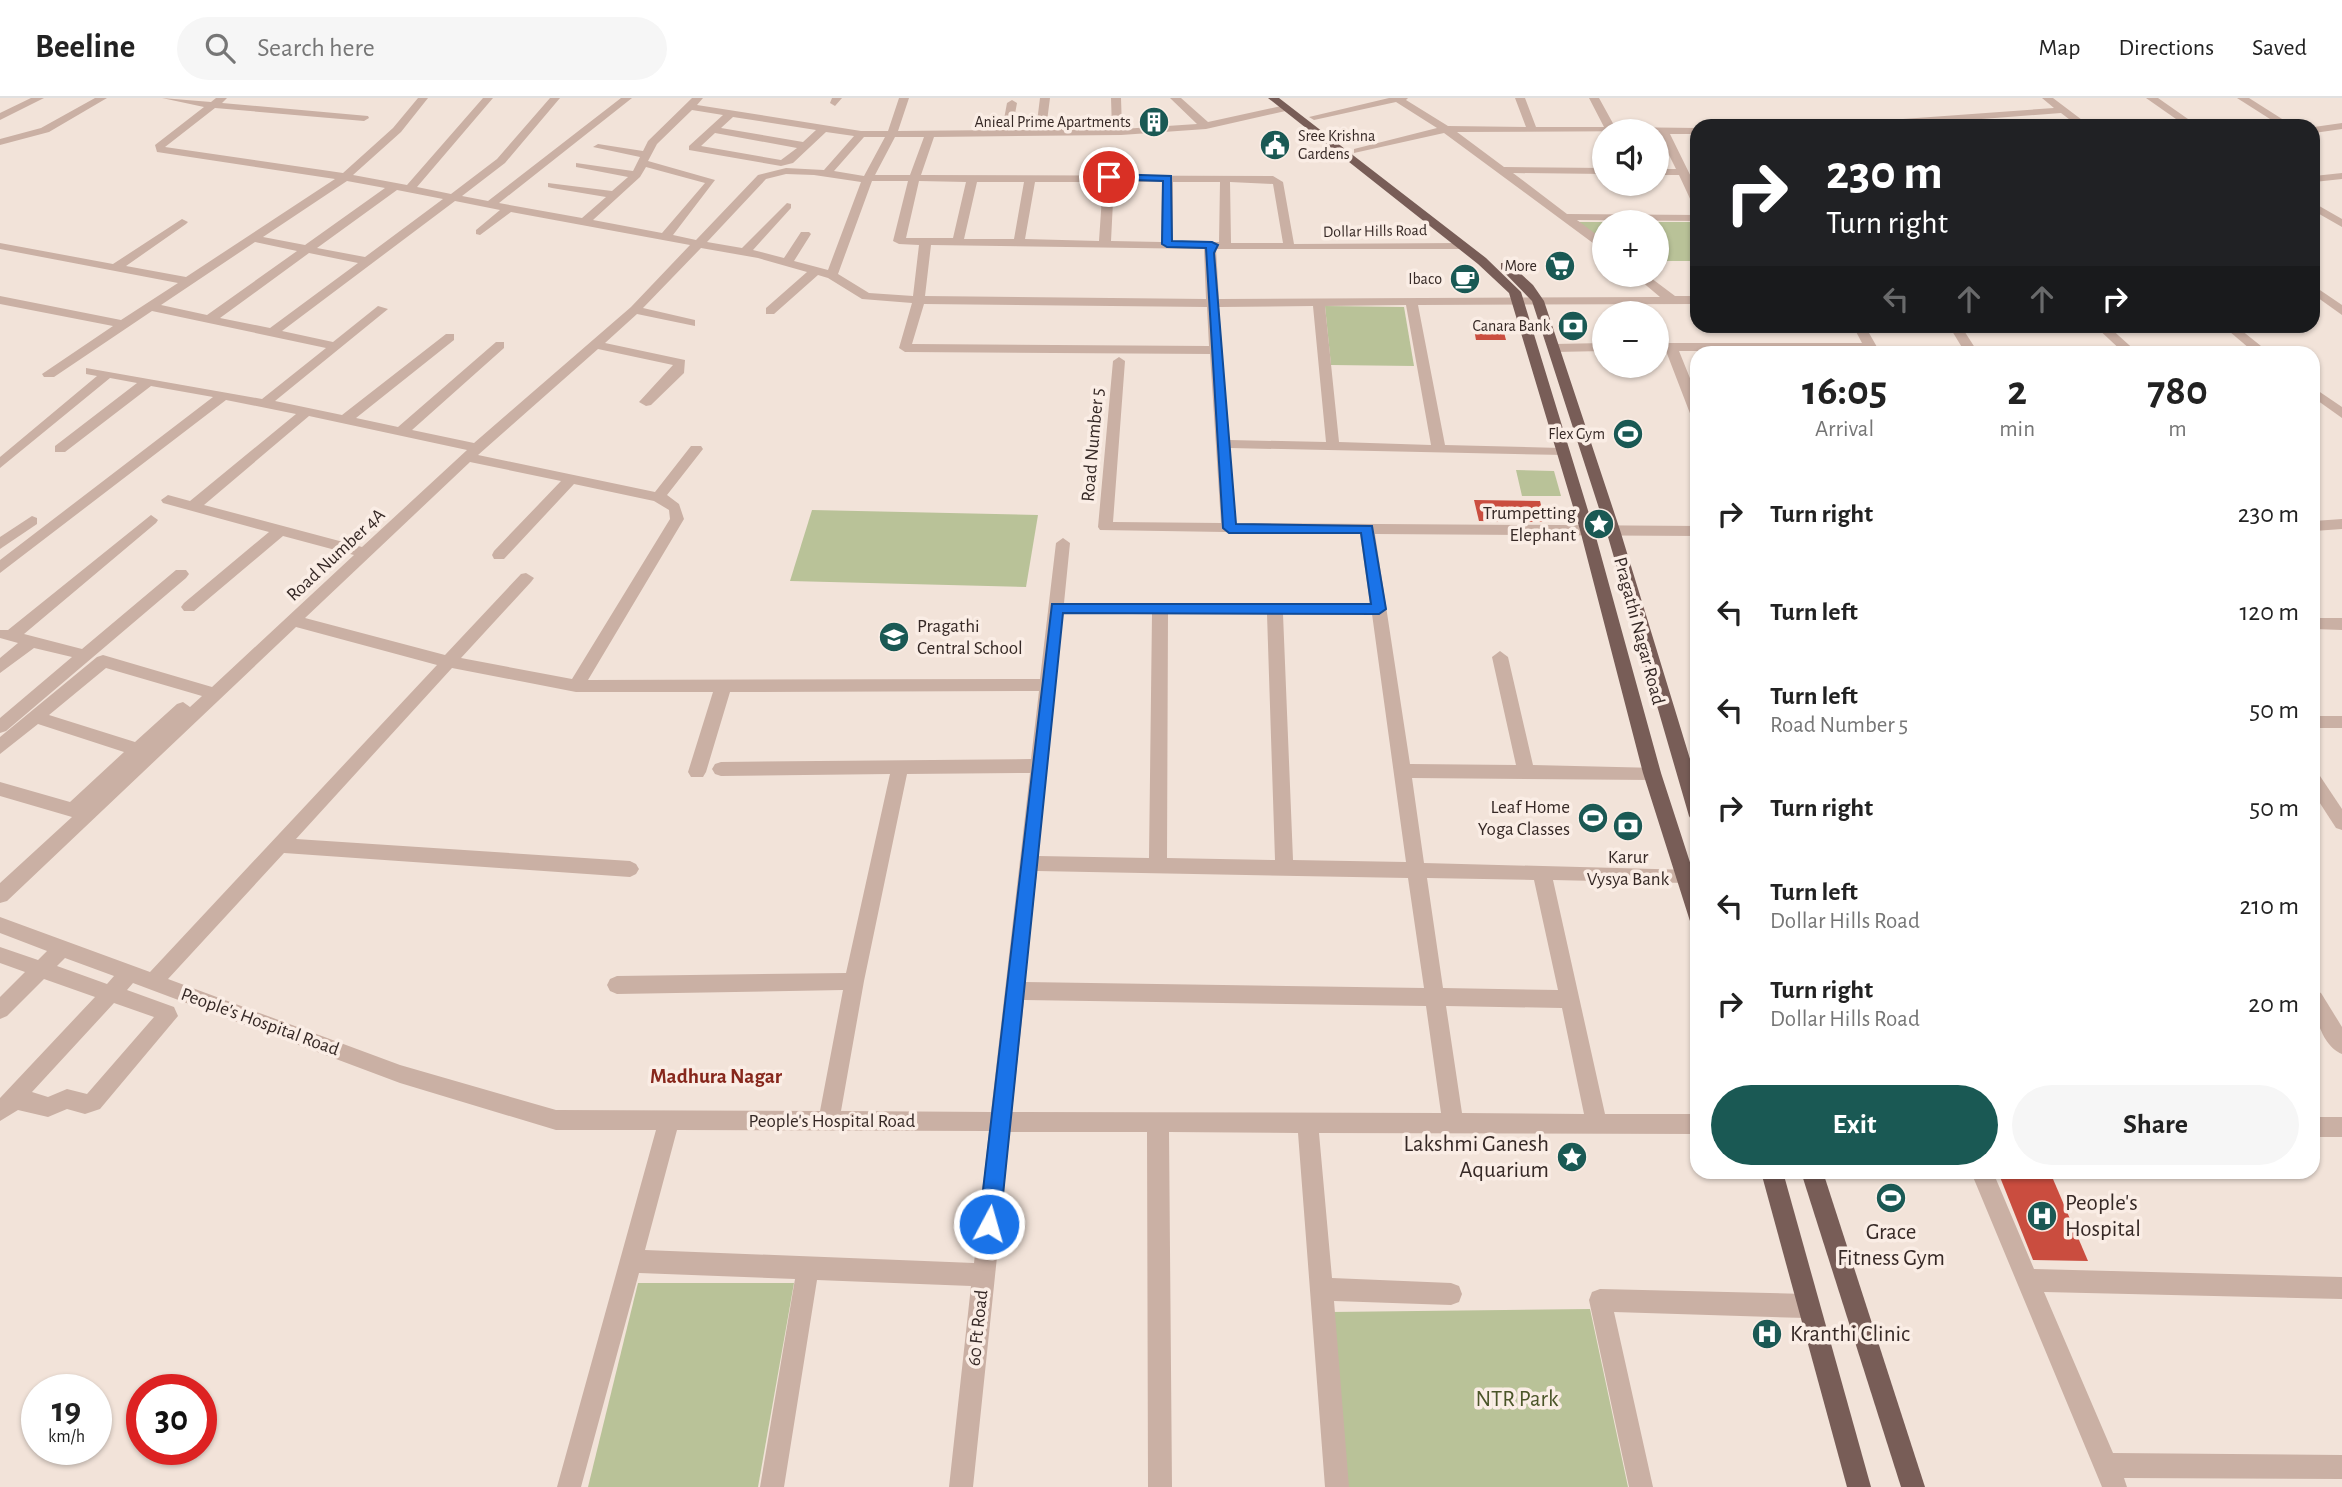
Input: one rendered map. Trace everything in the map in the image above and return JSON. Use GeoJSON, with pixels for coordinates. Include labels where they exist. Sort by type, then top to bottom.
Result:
{"type":"FeatureCollection","features":[{"type":"Feature","properties":{"kind":"main road","name":"Pragathi Nagar Road"},"geometry":{"type":"LineString","coordinates":[[1273,98],[1314,117],[1493,256],[1529,288],[1538,301],[1690,774]]}},
{"type":"Feature","properties":{"kind":"main road","name":"Pragathi Nagar Road"},"geometry":{"type":"LineString","coordinates":[[1287,103],[1509,284],[1518,301],[1561,452],[1587,530],[1652,774],[1690,892]]}},
{"type":"Feature","properties":{"kind":"main road"},"geometry":{"type":"LineString","coordinates":[[1774,1179],[1806,1306],[1859,1487]]}},
{"type":"Feature","properties":{"kind":"main road"},"geometry":{"type":"LineString","coordinates":[[1814,1179],[1913,1487]]}},
{"type":"Feature","properties":{"kind":"street"},"geometry":{"type":"LineString","coordinates":[[0,117],[39,98]]}},
{"type":"Feature","properties":{"kind":"street"},"geometry":{"type":"LineString","coordinates":[[0,142],[45,130],[102,98]]}},
{"type":"Feature","properties":{"kind":"street"},"geometry":{"type":"LineString","coordinates":[[167,98],[365,118]]}},
{"type":"Feature","properties":{"kind":"street"},"geometry":{"type":"LineString","coordinates":[[49,374],[345,177],[397,130],[423,98]]}},
{"type":"Feature","properties":{"kind":"street"},"geometry":{"type":"LineString","coordinates":[[411,188],[488,98]]}},
{"type":"Feature","properties":{"kind":"street"},"geometry":{"type":"LineString","coordinates":[[273,332],[501,161],[555,98]]}},
{"type":"Feature","properties":{"kind":"street"},"geometry":{"type":"LineString","coordinates":[[492,203],[627,98]]}},
{"type":"Feature","properties":{"kind":"street"},"geometry":{"type":"LineString","coordinates":[[832,275],[868,179],[892,133],[904,98]]}},
{"type":"Feature","properties":{"kind":"street"},"geometry":{"type":"LineString","coordinates":[[1041,132],[1045,98]]}},
{"type":"Feature","properties":{"kind":"street"},"geometry":{"type":"LineString","coordinates":[[1116,98],[1117,132]]}},
{"type":"Feature","properties":{"kind":"street"},"geometry":{"type":"LineString","coordinates":[[1175,98],[1206,126]]}},
{"type":"Feature","properties":{"kind":"street"},"geometry":{"type":"LineString","coordinates":[[1314,117],[1399,98],[1446,129],[1592,237]]}},
{"type":"Feature","properties":{"kind":"street"},"geometry":{"type":"LineString","coordinates":[[1520,98],[1532,130]]}},
{"type":"Feature","properties":{"kind":"street"},"geometry":{"type":"LineString","coordinates":[[1594,98],[1605,119]]}},
{"type":"Feature","properties":{"kind":"street"},"geometry":{"type":"LineString","coordinates":[[2047,98],[2075,119]]}},
{"type":"Feature","properties":{"kind":"street"},"geometry":{"type":"LineString","coordinates":[[2151,98],[2182,119]]}},
{"type":"Feature","properties":{"kind":"street"},"geometry":{"type":"LineString","coordinates":[[2242,98],[2276,119]]}},
{"type":"Feature","properties":{"kind":"street"},"geometry":{"type":"LineString","coordinates":[[217,102],[159,147],[161,150],[411,188],[745,252],[788,261],[832,275],[866,296],[919,300],[1214,303],[1690,300]]}},
{"type":"Feature","properties":{"kind":"street"},"geometry":{"type":"LineString","coordinates":[[587,220],[636,175],[659,135],[695,102],[731,113],[822,130],[862,134],[1117,132],[1206,126],[1287,103]]}},
{"type":"Feature","properties":{"kind":"street"},"geometry":{"type":"LineString","coordinates":[[1006,131],[1012,103]]}},
{"type":"Feature","properties":{"kind":"street"},"geometry":{"type":"LineString","coordinates":[[1952,119],[2063,110]]}},
{"type":"Feature","properties":{"kind":"street"},"geometry":{"type":"LineString","coordinates":[[731,113],[693,148],[775,163],[789,161],[822,130]]}},
{"type":"Feature","properties":{"kind":"street"},"geometry":{"type":"LineString","coordinates":[[2320,129],[2342,126]]}},
{"type":"Feature","properties":{"kind":"street"},"geometry":{"type":"LineString","coordinates":[[711,129],[806,146]]}},
{"type":"Feature","properties":{"kind":"street"},"geometry":{"type":"LineString","coordinates":[[1358,151],[1446,129],[1592,130]]}},
{"type":"Feature","properties":{"kind":"street"},"geometry":{"type":"LineString","coordinates":[[1669,131],[1690,131]]}},
{"type":"Feature","properties":{"kind":"street"},"geometry":{"type":"LineString","coordinates":[[825,175],[862,134]]}},
{"type":"Feature","properties":{"kind":"street","name":"Dollar Hills Road"},"geometry":{"type":"LineString","coordinates":[[929,137],[914,178],[899,241],[957,244],[1289,247],[1462,246]]}},
{"type":"Feature","properties":{"kind":"street"},"geometry":{"type":"LineString","coordinates":[[1669,143],[1690,186]]}},
{"type":"Feature","properties":{"kind":"street"},"geometry":{"type":"LineString","coordinates":[[598,147],[710,180],[666,236]]}},
{"type":"Feature","properties":{"kind":"street"},"geometry":{"type":"LineString","coordinates":[[580,165],[636,175]]}},
{"type":"Feature","properties":{"kind":"street"},"geometry":{"type":"LineString","coordinates":[[1502,170],[1592,171]]}},
{"type":"Feature","properties":{"kind":"street","name":"Road Number 4A"},"geometry":{"type":"LineString","coordinates":[[80,812],[209,692],[294,621],[472,453],[635,310],[762,177],[779,172],[868,179],[914,178]]}},
{"type":"Feature","properties":{"kind":"street"},"geometry":{"type":"LineString","coordinates":[[1669,172],[1683,172]]}},
{"type":"Feature","properties":{"kind":"street"},"geometry":{"type":"LineString","coordinates":[[2320,178],[2342,176]]}},
{"type":"Feature","properties":{"kind":"street"},"geometry":{"type":"LineString","coordinates":[[957,244],[973,177]]}},
{"type":"Feature","properties":{"kind":"street"},"geometry":{"type":"LineString","coordinates":[[1019,243],[1030,177]]}},
{"type":"Feature","properties":{"kind":"street"},"geometry":{"type":"LineString","coordinates":[[914,178],[1109,177],[1278,181],[1289,247]]}},
{"type":"Feature","properties":{"kind":"street"},"geometry":{"type":"LineString","coordinates":[[1105,244],[1109,177]]}},
{"type":"Feature","properties":{"kind":"street"},"geometry":{"type":"LineString","coordinates":[[1167,244],[1168,178]]}},
{"type":"Feature","properties":{"kind":"street"},"geometry":{"type":"LineString","coordinates":[[1225,178],[1219,246],[1209,253],[1229,528]]}},
{"type":"Feature","properties":{"kind":"street"},"geometry":{"type":"LineString","coordinates":[[552,185],[615,195]]}},
{"type":"Feature","properties":{"kind":"street"},"geometry":{"type":"LineString","coordinates":[[210,319],[395,186]]}},
{"type":"Feature","properties":{"kind":"street"},"geometry":{"type":"LineString","coordinates":[[745,252],[787,206]]}},
{"type":"Feature","properties":{"kind":"street"},"geometry":{"type":"LineString","coordinates":[[480,232],[510,207]]}},
{"type":"Feature","properties":{"kind":"street"},"geometry":{"type":"LineString","coordinates":[[2320,210],[2342,225]]}},
{"type":"Feature","properties":{"kind":"street"},"geometry":{"type":"LineString","coordinates":[[1567,217],[1690,218]]}},
{"type":"Feature","properties":{"kind":"street"},"geometry":{"type":"LineString","coordinates":[[114,268],[181,222]]}},
{"type":"Feature","properties":{"kind":"street"},"geometry":{"type":"LineString","coordinates":[[788,261],[805,234]]}},
{"type":"Feature","properties":{"kind":"street"},"geometry":{"type":"LineString","coordinates":[[252,238],[366,261]]}},
{"type":"Feature","properties":{"kind":"street"},"geometry":{"type":"LineString","coordinates":[[925,242],[919,300],[905,348],[1216,350]]}},
{"type":"Feature","properties":{"kind":"street"},"geometry":{"type":"LineString","coordinates":[[0,246],[186,281]]}},
{"type":"Feature","properties":{"kind":"street"},"geometry":{"type":"LineString","coordinates":[[770,311],[816,270]]}},
{"type":"Feature","properties":{"kind":"street"},"geometry":{"type":"LineString","coordinates":[[1655,287],[1672,300]]}},
{"type":"Feature","properties":{"kind":"street"},"geometry":{"type":"LineString","coordinates":[[2320,294],[2342,310]]}},
{"type":"Feature","properties":{"kind":"street"},"geometry":{"type":"LineString","coordinates":[[0,300],[121,324]]}},
{"type":"Feature","properties":{"kind":"street"},"geometry":{"type":"LineString","coordinates":[[1411,302],[1439,449]]}},
{"type":"Feature","properties":{"kind":"street"},"geometry":{"type":"LineString","coordinates":[[1318,303],[1333,447]]}},
{"type":"Feature","properties":{"kind":"street"},"geometry":{"type":"LineString","coordinates":[[148,306],[334,346]]}},
{"type":"Feature","properties":{"kind":"street"},"geometry":{"type":"LineString","coordinates":[[265,403],[382,309]]}},
{"type":"Feature","properties":{"kind":"street"},"geometry":{"type":"LineString","coordinates":[[635,310],[691,323]]}},
{"type":"Feature","properties":{"kind":"street"},"geometry":{"type":"LineString","coordinates":[[2109,333],[2124,346]]}},
{"type":"Feature","properties":{"kind":"street"},"geometry":{"type":"LineString","coordinates":[[2238,333],[2254,346]]}},
{"type":"Feature","properties":{"kind":"street"},"geometry":{"type":"LineString","coordinates":[[345,420],[450,337]]}},
{"type":"Feature","properties":{"kind":"street"},"geometry":{"type":"LineString","coordinates":[[595,344],[680,363],[679,370],[646,402]]}},
{"type":"Feature","properties":{"kind":"street"},"geometry":{"type":"LineString","coordinates":[[401,432],[500,345]]}},
{"type":"Feature","properties":{"kind":"street"},"geometry":{"type":"LineString","coordinates":[[1554,348],[1592,347]]}},
{"type":"Feature","properties":{"kind":"street"},"geometry":{"type":"LineString","coordinates":[[1669,347],[1690,348]]}},
{"type":"Feature","properties":{"kind":"street"},"geometry":{"type":"LineString","coordinates":[[1669,357],[1690,400]]}},
{"type":"Feature","properties":{"kind":"street","name":"Road Number 5"},"geometry":{"type":"LineString","coordinates":[[1119,361],[1105,527],[1690,531]]}},
{"type":"Feature","properties":{"kind":"street"},"geometry":{"type":"LineString","coordinates":[[92,371],[265,403],[401,432],[570,481],[658,497],[671,503],[678,511],[677,519],[576,686]]}},
{"type":"Feature","properties":{"kind":"street"},"geometry":{"type":"LineString","coordinates":[[0,464],[107,374]]}},
{"type":"Feature","properties":{"kind":"street"},"geometry":{"type":"LineString","coordinates":[[60,449],[149,381]]}},
{"type":"Feature","properties":{"kind":"street"},"geometry":{"type":"LineString","coordinates":[[0,568],[223,396]]}},
{"type":"Feature","properties":{"kind":"street"},"geometry":{"type":"LineString","coordinates":[[2320,397],[2342,414]]}},
{"type":"Feature","properties":{"kind":"street"},"geometry":{"type":"LineString","coordinates":[[192,507],[306,412]]}},
{"type":"Feature","properties":{"kind":"street"},"geometry":{"type":"LineString","coordinates":[[1224,444],[1561,452]]}},
{"type":"Feature","properties":{"kind":"street"},"geometry":{"type":"LineString","coordinates":[[658,497],[696,449]]}},
{"type":"Feature","properties":{"kind":"street"},"geometry":{"type":"LineString","coordinates":[[499,555],[570,481]]}},
{"type":"Feature","properties":{"kind":"street"},"geometry":{"type":"LineString","coordinates":[[167,500],[366,552]]}},
{"type":"Feature","properties":{"kind":"street"},"geometry":{"type":"LineString","coordinates":[[2320,514],[2337,524]]}},
{"type":"Feature","properties":{"kind":"street"},"geometry":{"type":"LineString","coordinates":[[6,635],[151,520]]}},
{"type":"Feature","properties":{"kind":"street"},"geometry":{"type":"LineString","coordinates":[[0,544],[32,521]]}},
{"type":"Feature","properties":{"kind":"street"},"geometry":{"type":"LineString","coordinates":[[1367,529],[1452,1124]]}},
{"type":"Feature","properties":{"kind":"street"},"geometry":{"type":"LineString","coordinates":[[189,607],[280,530]]}},
{"type":"Feature","properties":{"kind":"street","name":"60 Ft Road"},"geometry":{"type":"LineString","coordinates":[[961,1487],[1063,543]]}},
{"type":"Feature","properties":{"kind":"street"},"geometry":{"type":"LineString","coordinates":[[0,727],[181,574]]}},
{"type":"Feature","properties":{"kind":"street"},"geometry":{"type":"LineString","coordinates":[[153,982],[526,578]]}},
{"type":"Feature","properties":{"kind":"street"},"geometry":{"type":"LineString","coordinates":[[1057,608],[1379,609]]}},
{"type":"Feature","properties":{"kind":"street"},"geometry":{"type":"LineString","coordinates":[[1158,865],[1160,608]]}},
{"type":"Feature","properties":{"kind":"street"},"geometry":{"type":"LineString","coordinates":[[1275,609],[1284,867]]}},
{"type":"Feature","properties":{"kind":"street"},"geometry":{"type":"LineString","coordinates":[[294,621],[449,662],[576,686],[1049,685]]}},
{"type":"Feature","properties":{"kind":"street"},"geometry":{"type":"LineString","coordinates":[[2320,624],[2342,624]]}},
{"type":"Feature","properties":{"kind":"street"},"geometry":{"type":"LineString","coordinates":[[6,635],[85,655]]}},
{"type":"Feature","properties":{"kind":"street"},"geometry":{"type":"LineString","coordinates":[[0,667],[32,641]]}},
{"type":"Feature","properties":{"kind":"street"},"geometry":{"type":"LineString","coordinates":[[1500,657],[1526,772]]}},
{"type":"Feature","properties":{"kind":"street"},"geometry":{"type":"LineString","coordinates":[[0,747],[103,661],[209,692]]}},
{"type":"Feature","properties":{"kind":"street"},"geometry":{"type":"LineString","coordinates":[[697,772],[723,687]]}},
{"type":"Feature","properties":{"kind":"street"},"geometry":{"type":"LineString","coordinates":[[35,717],[145,752]]}},
{"type":"Feature","properties":{"kind":"street"},"geometry":{"type":"LineString","coordinates":[[2320,722],[2342,722]]}},
{"type":"Feature","properties":{"kind":"street"},"geometry":{"type":"LineString","coordinates":[[828,1121],[854,981],[900,766]]}},
{"type":"Feature","properties":{"kind":"street"},"geometry":{"type":"LineString","coordinates":[[721,769],[1040,766]]}},
{"type":"Feature","properties":{"kind":"street"},"geometry":{"type":"LineString","coordinates":[[1402,771],[1652,774]]}},
{"type":"Feature","properties":{"kind":"street"},"geometry":{"type":"LineString","coordinates":[[0,789],[80,812],[0,895]]}},
{"type":"Feature","properties":{"kind":"street"},"geometry":{"type":"LineString","coordinates":[[2320,790],[2342,822]]}},
{"type":"Feature","properties":{"kind":"street"},"geometry":{"type":"LineString","coordinates":[[281,845],[630,869]]}},
{"type":"Feature","properties":{"kind":"street"},"geometry":{"type":"LineString","coordinates":[[1029,863],[1685,875]]}},
{"type":"Feature","properties":{"kind":"street"},"geometry":{"type":"LineString","coordinates":[[1542,872],[1597,1124]]}},
{"type":"Feature","properties":{"kind":"street","name":"People's Hospital Road"},"geometry":{"type":"LineString","coordinates":[[0,925],[400,1074],[556,1120],[1690,1125]]}},
{"type":"Feature","properties":{"kind":"street"},"geometry":{"type":"LineString","coordinates":[[0,1010],[62,948]]}},
{"type":"Feature","properties":{"kind":"street"},"geometry":{"type":"LineString","coordinates":[[0,955],[167,1013],[168,1016],[89,1104],[67,1099],[48,1107],[19,1098],[6,1106]]}},
{"type":"Feature","properties":{"kind":"street"},"geometry":{"type":"LineString","coordinates":[[6,1106],[130,973]]}},
{"type":"Feature","properties":{"kind":"street"},"geometry":{"type":"LineString","coordinates":[[617,985],[854,981]]}},
{"type":"Feature","properties":{"kind":"street"},"geometry":{"type":"LineString","coordinates":[[1015,991],[1569,999]]}},
{"type":"Feature","properties":{"kind":"street"},"geometry":{"type":"LineString","coordinates":[[2320,1009],[2342,1045]]}},
{"type":"Feature","properties":{"kind":"street"},"geometry":{"type":"LineString","coordinates":[[569,1487],[669,1120]]}},
{"type":"Feature","properties":{"kind":"street"},"geometry":{"type":"LineString","coordinates":[[1158,1122],[1160,1487]]}},
{"type":"Feature","properties":{"kind":"street"},"geometry":{"type":"LineString","coordinates":[[1308,1123],[1338,1487]]}},
{"type":"Feature","properties":{"kind":"street"},"geometry":{"type":"LineString","coordinates":[[2320,1127],[2342,1127]]}},
{"type":"Feature","properties":{"kind":"street"},"geometry":{"type":"LineString","coordinates":[[1985,1179],[2110,1476],[2342,1467]]}},
{"type":"Feature","properties":{"kind":"street"},"geometry":{"type":"LineString","coordinates":[[629,1261],[984,1275]]}},
{"type":"Feature","properties":{"kind":"street"},"geometry":{"type":"LineString","coordinates":[[772,1487],[808,1268]]}},
{"type":"Feature","properties":{"kind":"street"},"geometry":{"type":"LineString","coordinates":[[2027,1280],[2342,1288]]}},
{"type":"Feature","properties":{"kind":"street"},"geometry":{"type":"LineString","coordinates":[[1322,1289],[1451,1294]]}},
{"type":"Feature","properties":{"kind":"street"},"geometry":{"type":"LineString","coordinates":[[1641,1487],[1600,1300],[1806,1306]]}},
{"type":"Feature","properties":{"kind":"green space"},"geometry":{"type":"Polygon","coordinates":[[[1577,222],[1592,222],[1592,233],[1577,222]]]}},
{"type":"Feature","properties":{"kind":"green space"},"geometry":{"type":"Polygon","coordinates":[[[1669,222],[1690,222],[1690,261],[1669,261],[1669,222]]]}},
{"type":"Feature","properties":{"kind":"green space"},"geometry":{"type":"Polygon","coordinates":[[[1325,306],[1404,307],[1414,366],[1331,365],[1325,306]]]}},
{"type":"Feature","properties":{"kind":"green space"},"geometry":{"type":"Polygon","coordinates":[[[1516,470],[1554,471],[1561,496],[1522,496],[1516,470]]]}},
{"type":"Feature","properties":{"kind":"green space"},"geometry":{"type":"Polygon","coordinates":[[[812,510],[1038,515],[1026,587],[790,581],[812,510]]]}},
{"type":"Feature","properties":{"kind":"green space"},"geometry":{"type":"Polygon","coordinates":[[[638,1283],[794,1283],[758,1487],[588,1487],[638,1283]]]}},
{"type":"Feature","properties":{"kind":"green space","name":"NTR Park"},"geometry":{"type":"Polygon","coordinates":[[[1590,1309],[1628,1487],[1346,1487],[1331,1312],[1590,1309]]]}},
{"type":"Feature","properties":{"kind":"building"},"geometry":{"type":"Polygon","coordinates":[[[1473,324],[1502,325],[1506,340],[1476,340],[1473,324]]]}},
{"type":"Feature","properties":{"kind":"building"},"geometry":{"type":"Polygon","coordinates":[[[1474,500],[1540,501],[1545,522],[1479,521],[1474,500]]]}},
{"type":"Feature","properties":{"kind":"building","name":"People's Hospital"},"geometry":{"type":"Polygon","coordinates":[[[2001,1179],[2053,1179],[2088,1261],[2033,1260],[2001,1179]]]}},
{"type":"Feature","properties":{"kind":"place","name":"Anieal Prime Apartments"},"geometry":{"type":"Point","coordinates":[1154,122]}},
{"type":"Feature","properties":{"kind":"place","name":"Sree Krishna Gardens"},"geometry":{"type":"Point","coordinates":[1275,145]}},
{"type":"Feature","properties":{"kind":"place","name":"More"},"geometry":{"type":"Point","coordinates":[1560,266]}},
{"type":"Feature","properties":{"kind":"place","name":"Ibaco"},"geometry":{"type":"Point","coordinates":[1465,279]}},
{"type":"Feature","properties":{"kind":"place","name":"Canara Bank"},"geometry":{"type":"Point","coordinates":[1573,326]}},
{"type":"Feature","properties":{"kind":"place","name":"Flex Gym"},"geometry":{"type":"Point","coordinates":[1628,434]}},
{"type":"Feature","properties":{"kind":"place","name":"Trumpetting Elephant"},"geometry":{"type":"Point","coordinates":[1599,524]}},
{"type":"Feature","properties":{"kind":"place","name":"Pragathi Central School"},"geometry":{"type":"Point","coordinates":[894,637]}},
{"type":"Feature","properties":{"kind":"place","name":"Leaf Home Yoga Classes"},"geometry":{"type":"Point","coordinates":[1593,818]}},
{"type":"Feature","properties":{"kind":"place","name":"Karur Vysya Bank"},"geometry":{"type":"Point","coordinates":[1628,826]}},
{"type":"Feature","properties":{"kind":"place","name":"Lakshmi Ganesh Aquarium"},"geometry":{"type":"Point","coordinates":[1572,1157]}},
{"type":"Feature","properties":{"kind":"place","name":"Grace Fitness Gym"},"geometry":{"type":"Point","coordinates":[1891,1198]}},
{"type":"Feature","properties":{"kind":"place","name":"People's Hospital"},"geometry":{"type":"Point","coordinates":[2042,1216]}},
{"type":"Feature","properties":{"kind":"place","name":"Kranthi Clinic"},"geometry":{"type":"Point","coordinates":[1767,1334]}},
{"type":"Feature","properties":{"kind":"district","name":"Madhura Nagar"},"geometry":{"type":"Point","coordinates":[716,1076]}},
{"type":"Feature","properties":{"kind":"route"},"geometry":{"type":"LineString","coordinates":[[989,1224],[1057,608],[1379,609],[1367,529],[1229,528],[1209,253],[1212,245],[1167,244],[1168,178],[1109,177]]}}]}
